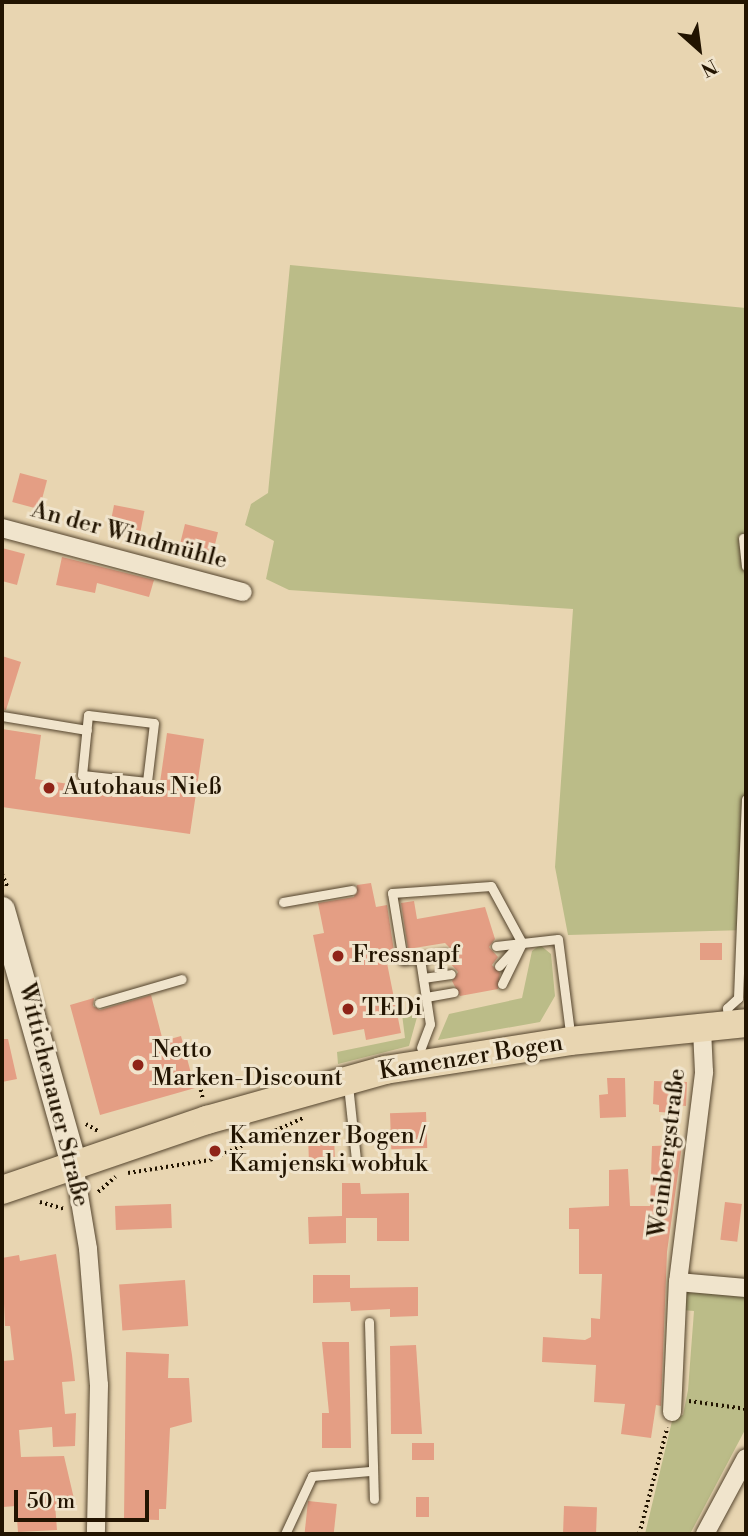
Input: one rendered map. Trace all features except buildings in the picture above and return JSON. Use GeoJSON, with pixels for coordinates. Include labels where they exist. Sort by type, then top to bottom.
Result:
{"type":"FeatureCollection","features":[{"type":"Feature","properties":{"kind":"main road","name":"Wittichenauer Straße"},"geometry":{"type":"LineString","coordinates":[[6,902],[74,1165]]}},
{"type":"Feature","properties":{"kind":"main road","name":"Kamenzer Bogen"},"geometry":{"type":"LineString","coordinates":[[2,1189],[348,1079],[465,1055],[732,1014]]}},
{"type":"Feature","properties":{"kind":"street","name":"An der Windmühle"},"geometry":{"type":"LineString","coordinates":[[2,528],[243,592]]}},
{"type":"Feature","properties":{"kind":"street","name":"Weinbergstraße"},"geometry":{"type":"LineString","coordinates":[[672,1405],[678,1282],[704,1072],[732,1014]]}},
{"type":"Feature","properties":{"kind":"street","name":"Wittichenauer Straße"},"geometry":{"type":"LineString","coordinates":[[74,1165],[87,1240],[99,1373],[96,1534]]}},
{"type":"Feature","properties":{"kind":"street"},"geometry":{"type":"LineString","coordinates":[[678,1282],[746,1288]]}},
{"type":"Feature","properties":{"kind":"street"},"geometry":{"type":"LineString","coordinates":[[705,1534],[746,1458]]}},
{"type":"Feature","properties":{"kind":"lane"},"geometry":{"type":"LineString","coordinates":[[743,538],[746,566]]}},
{"type":"Feature","properties":{"kind":"lane"},"geometry":{"type":"LineString","coordinates":[[88,715],[154,723],[147,782],[82,775],[87,730],[88,715]]}},
{"type":"Feature","properties":{"kind":"lane"},"geometry":{"type":"LineString","coordinates":[[2,716],[87,730]]}},
{"type":"Feature","properties":{"kind":"lane"},"geometry":{"type":"LineString","coordinates":[[732,1014],[746,799]]}},
{"type":"Feature","properties":{"kind":"lane"},"geometry":{"type":"LineString","coordinates":[[447,954],[403,960],[392,893],[491,886],[522,943]]}},
{"type":"Feature","properties":{"kind":"lane"},"geometry":{"type":"LineString","coordinates":[[283,902],[352,890]]}},
{"type":"Feature","properties":{"kind":"lane"},"geometry":{"type":"LineString","coordinates":[[496,946],[558,939],[569,1025]]}},
{"type":"Feature","properties":{"kind":"lane"},"geometry":{"type":"LineString","coordinates":[[499,965],[522,943]]}},
{"type":"Feature","properties":{"kind":"lane"},"geometry":{"type":"LineString","coordinates":[[502,984],[522,943]]}},
{"type":"Feature","properties":{"kind":"lane"},"geometry":{"type":"LineString","coordinates":[[420,959],[430,1024],[421,1047]]}},
{"type":"Feature","properties":{"kind":"lane"},"geometry":{"type":"LineString","coordinates":[[423,978],[451,974]]}},
{"type":"Feature","properties":{"kind":"lane"},"geometry":{"type":"LineString","coordinates":[[99,1003],[182,979]]}},
{"type":"Feature","properties":{"kind":"lane"},"geometry":{"type":"LineString","coordinates":[[426,997],[454,992]]}},
{"type":"Feature","properties":{"kind":"lane"},"geometry":{"type":"LineString","coordinates":[[348,1079],[356,1160]]}},
{"type":"Feature","properties":{"kind":"lane"},"geometry":{"type":"LineString","coordinates":[[369,1322],[370,1471],[374,1499]]}},
{"type":"Feature","properties":{"kind":"lane"},"geometry":{"type":"LineString","coordinates":[[285,1534],[312,1476],[370,1471]]}},
{"type":"Feature","properties":{"kind":"path"},"geometry":{"type":"LineString","coordinates":[[2,874],[6,902]]}},
{"type":"Feature","properties":{"kind":"path"},"geometry":{"type":"LineString","coordinates":[[123,1174],[210,1160],[314,1114]]}},
{"type":"Feature","properties":{"kind":"path"},"geometry":{"type":"LineString","coordinates":[[639,1534],[672,1405],[746,1409]]}},
{"type":"Feature","properties":{"kind":"green space"},"geometry":{"type":"Polygon","coordinates":[[[290,265],[746,308],[746,930],[568,935],[555,867],[573,609],[289,590],[266,579],[274,541],[245,525],[251,504],[268,493],[290,265]]]}},
{"type":"Feature","properties":{"kind":"green space"},"geometry":{"type":"Polygon","coordinates":[[[540,945],[551,954],[555,996],[540,1022],[438,1040],[449,1014],[522,998],[532,951],[540,945]]]}},
{"type":"Feature","properties":{"kind":"green space"},"geometry":{"type":"Polygon","coordinates":[[[419,1010],[409,1046],[338,1064],[337,1052],[405,1038],[402,1014],[419,1010]]]}},
{"type":"Feature","properties":{"kind":"green space"},"geometry":{"type":"Polygon","coordinates":[[[687,1292],[746,1296],[746,1428],[690,1534],[645,1534],[673,1417],[683,1415],[688,1390],[694,1311],[682,1310],[687,1292]]]}},
{"type":"Feature","properties":{"kind":"place","name":"Autohaus Nieß"},"geometry":{"type":"Point","coordinates":[49,788]}},
{"type":"Feature","properties":{"kind":"place","name":"Fressnapf"},"geometry":{"type":"Point","coordinates":[338,956]}},
{"type":"Feature","properties":{"kind":"place","name":"TEDi"},"geometry":{"type":"Point","coordinates":[348,1009]}},
{"type":"Feature","properties":{"kind":"place","name":"Netto Marken-Discount"},"geometry":{"type":"Point","coordinates":[138,1065]}},
{"type":"Feature","properties":{"kind":"place","name":"Kamenzer Bogen / Kamjenski wobłuk"},"geometry":{"type":"Point","coordinates":[215,1151]}}]}
